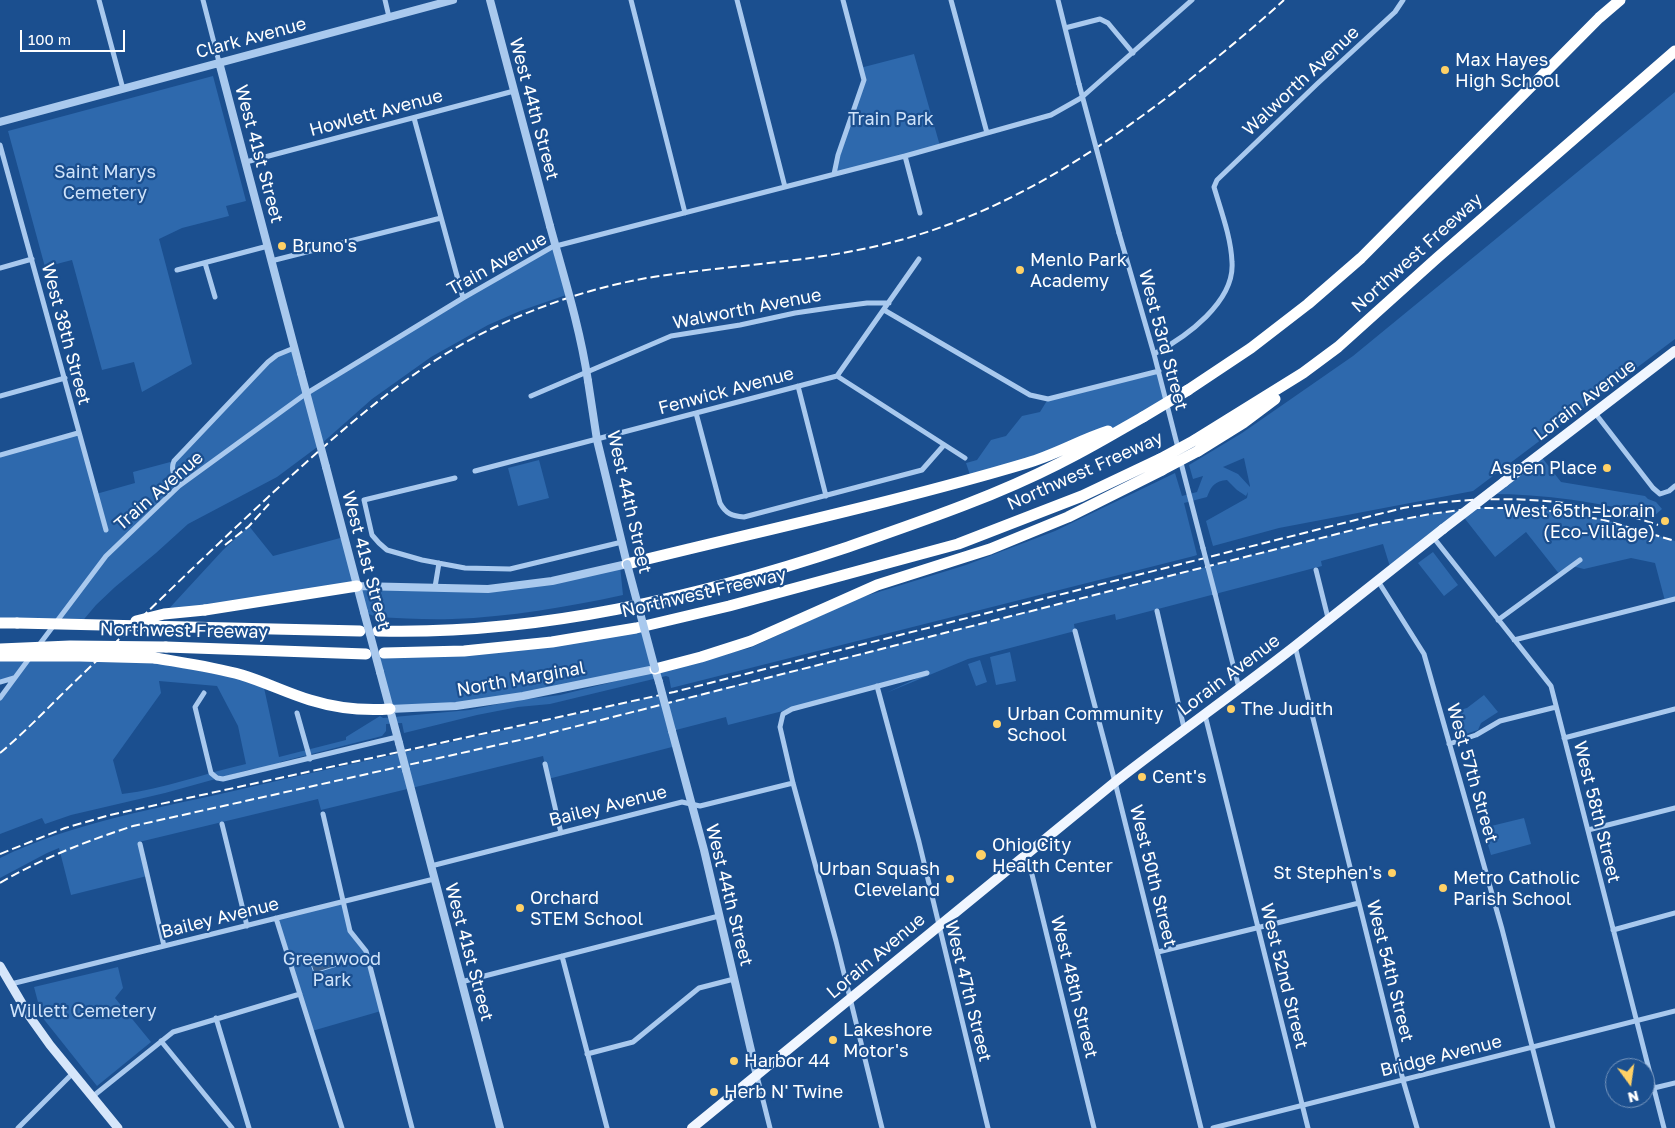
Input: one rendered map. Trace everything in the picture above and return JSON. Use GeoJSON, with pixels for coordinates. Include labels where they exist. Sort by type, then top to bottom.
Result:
{"type":"FeatureCollection","features":[{"type":"Feature","properties":{"kind":"highway","name":"Northwest Freeway"},"geometry":{"type":"LineString","coordinates":[[378,631],[473,629],[581,616],[672,597],[749,578],[866,540],[973,501],[1058,464],[1188,390],[1251,348],[1308,304],[1361,258],[1599,18],[1620,0]]}},
{"type":"Feature","properties":{"kind":"highway","name":"Northwest Freeway"},"geometry":{"type":"LineString","coordinates":[[384,654],[464,651],[552,642],[636,628],[729,606],[958,544],[1161,464],[1196,445],[1303,373],[1338,347],[1675,51]]}},
{"type":"Feature","properties":{"kind":"highway"},"geometry":{"type":"LineString","coordinates":[[627,564],[923,491],[1028,463],[1140,419]]}},
{"type":"Feature","properties":{"kind":"highway"},"geometry":{"type":"LineString","coordinates":[[655,669],[743,644],[877,586],[990,549],[1068,517],[1161,464]]}},
{"type":"Feature","properties":{"kind":"highway"},"geometry":{"type":"LineString","coordinates":[[122,625],[164,614],[205,610],[357,586]]}},
{"type":"Feature","properties":{"kind":"highway","name":"Northwest Freeway"},"geometry":{"type":"LineString","coordinates":[[0,623],[360,631]]}},
{"type":"Feature","properties":{"kind":"highway","name":"Northwest Freeway"},"geometry":{"type":"LineString","coordinates":[[0,649],[52,646],[366,654]]}},
{"type":"Feature","properties":{"kind":"highway"},"geometry":{"type":"LineString","coordinates":[[0,656],[155,658],[194,664],[243,675],[310,700],[330,705],[358,709],[390,709]]}},
{"type":"Feature","properties":{"kind":"main road","name":"Lorain Avenue"},"geometry":{"type":"LineString","coordinates":[[692,1128],[1115,782],[1295,646],[1328,618],[1675,351]]}},
{"type":"Feature","properties":{"kind":"main road"},"geometry":{"type":"LineString","coordinates":[[0,966],[45,1038],[118,1128]]}},
{"type":"Feature","properties":{"kind":"street"},"geometry":{"type":"LineString","coordinates":[[99,0],[123,89]]}},
{"type":"Feature","properties":{"kind":"street","name":"West 41st Street"},"geometry":{"type":"LineString","coordinates":[[203,0],[500,1128]]}},
{"type":"Feature","properties":{"kind":"street"},"geometry":{"type":"LineString","coordinates":[[385,0],[389,17]]}},
{"type":"Feature","properties":{"kind":"street","name":"Clark Avenue"},"geometry":{"type":"LineString","coordinates":[[0,122],[453,0]]}},
{"type":"Feature","properties":{"kind":"street","name":"West 44th Street"},"geometry":{"type":"LineString","coordinates":[[490,0],[583,347],[597,440],[627,564],[690,804],[704,850],[770,1128]]}},
{"type":"Feature","properties":{"kind":"street"},"geometry":{"type":"LineString","coordinates":[[631,0],[686,213]]}},
{"type":"Feature","properties":{"kind":"street"},"geometry":{"type":"LineString","coordinates":[[737,0],[785,187]]}},
{"type":"Feature","properties":{"kind":"street"},"geometry":{"type":"LineString","coordinates":[[834,174],[838,155],[864,80],[843,0]]}},
{"type":"Feature","properties":{"kind":"street"},"geometry":{"type":"LineString","coordinates":[[952,0],[987,133]]}},
{"type":"Feature","properties":{"kind":"street","name":"West 53rd Street"},"geometry":{"type":"LineString","coordinates":[[1058,0],[1119,234],[1159,371],[1239,688]]}},
{"type":"Feature","properties":{"kind":"street","name":"Train Avenue"},"geometry":{"type":"LineString","coordinates":[[0,698],[101,562],[179,486],[304,395],[463,298],[552,247],[905,156],[1050,115],[1081,98],[1192,0]]}},
{"type":"Feature","properties":{"kind":"street","name":"Walworth Avenue"},"geometry":{"type":"LineString","coordinates":[[1154,354],[1174,344],[1196,326],[1223,298],[1228,286],[1232,274],[1230,244],[1214,187],[1216,180],[1395,12],[1403,0]]}},
{"type":"Feature","properties":{"kind":"street"},"geometry":{"type":"LineString","coordinates":[[1065,28],[1100,19],[1108,23],[1133,53]]}},
{"type":"Feature","properties":{"kind":"street","name":"Howlett Avenue"},"geometry":{"type":"LineString","coordinates":[[246,162],[514,91]]}},
{"type":"Feature","properties":{"kind":"street"},"geometry":{"type":"LineString","coordinates":[[414,118],[463,298]]}},
{"type":"Feature","properties":{"kind":"street","name":"West 38th Street"},"geometry":{"type":"LineString","coordinates":[[0,145],[106,530]]}},
{"type":"Feature","properties":{"kind":"street"},"geometry":{"type":"LineString","coordinates":[[905,156],[920,213]]}},
{"type":"Feature","properties":{"kind":"street"},"geometry":{"type":"LineString","coordinates":[[271,261],[441,218]]}},
{"type":"Feature","properties":{"kind":"street"},"geometry":{"type":"LineString","coordinates":[[177,270],[268,246]]}},
{"type":"Feature","properties":{"kind":"street"},"geometry":{"type":"LineString","coordinates":[[0,268],[32,259]]}},
{"type":"Feature","properties":{"kind":"street"},"geometry":{"type":"LineString","coordinates":[[919,259],[837,376],[965,458]]}},
{"type":"Feature","properties":{"kind":"street"},"geometry":{"type":"LineString","coordinates":[[205,263],[215,297]]}},
{"type":"Feature","properties":{"kind":"street","name":"Walworth Avenue"},"geometry":{"type":"LineString","coordinates":[[531,396],[671,336],[740,325],[795,313],[866,303],[889,303]]}},
{"type":"Feature","properties":{"kind":"street"},"geometry":{"type":"LineString","coordinates":[[884,310],[1038,398],[1048,400],[1159,371]]}},
{"type":"Feature","properties":{"kind":"street"},"geometry":{"type":"LineString","coordinates":[[179,486],[172,471],[174,461],[268,362],[277,355],[294,348]]}},
{"type":"Feature","properties":{"kind":"street","name":"Fenwick Avenue"},"geometry":{"type":"LineString","coordinates":[[475,471],[837,376]]}},
{"type":"Feature","properties":{"kind":"street"},"geometry":{"type":"LineString","coordinates":[[0,396],[65,378]]}},
{"type":"Feature","properties":{"kind":"street"},"geometry":{"type":"LineString","coordinates":[[798,386],[826,496]]}},
{"type":"Feature","properties":{"kind":"street"},"geometry":{"type":"LineString","coordinates":[[696,413],[720,503],[726,513],[736,516],[744,517],[922,470],[944,445]]}},
{"type":"Feature","properties":{"kind":"street"},"geometry":{"type":"LineString","coordinates":[[1594,413],[1653,488],[1660,494],[1669,491],[1675,486]]}},
{"type":"Feature","properties":{"kind":"street"},"geometry":{"type":"LineString","coordinates":[[0,455],[78,433]]}},
{"type":"Feature","properties":{"kind":"street"},"geometry":{"type":"LineString","coordinates":[[455,478],[364,500],[372,535],[387,550],[465,568],[510,569],[622,542]]}},
{"type":"Feature","properties":{"kind":"street","name":"West 58th Street"},"geometry":{"type":"LineString","coordinates":[[1433,537],[1551,686],[1646,1058]]}},
{"type":"Feature","properties":{"kind":"street"},"geometry":{"type":"LineString","coordinates":[[1498,620],[1580,560]]}},
{"type":"Feature","properties":{"kind":"street"},"geometry":{"type":"LineString","coordinates":[[435,587],[439,563]]}},
{"type":"Feature","properties":{"kind":"street"},"geometry":{"type":"LineString","coordinates":[[357,586],[488,589],[552,581],[627,564]]}},
{"type":"Feature","properties":{"kind":"street"},"geometry":{"type":"LineString","coordinates":[[1316,570],[1328,618]]}},
{"type":"Feature","properties":{"kind":"street","name":"West 57th Street"},"geometry":{"type":"LineString","coordinates":[[1378,580],[1424,654],[1502,929],[1553,1128]]}},
{"type":"Feature","properties":{"kind":"street"},"geometry":{"type":"LineString","coordinates":[[1514,640],[1675,599]]}},
{"type":"Feature","properties":{"kind":"street"},"geometry":{"type":"LineString","coordinates":[[1157,611],[1184,728]]}},
{"type":"Feature","properties":{"kind":"street","name":"West 50th Street"},"geometry":{"type":"LineString","coordinates":[[1075,631],[1115,782],[1201,1128]]}},
{"type":"Feature","properties":{"kind":"street","name":"West 54th Street"},"geometry":{"type":"LineString","coordinates":[[1295,646],[1417,1128]]}},
{"type":"Feature","properties":{"kind":"street","name":"North Marginal"},"geometry":{"type":"LineString","coordinates":[[390,709],[456,706],[514,697],[655,669]]}},
{"type":"Feature","properties":{"kind":"street"},"geometry":{"type":"LineString","coordinates":[[882,1128],[780,728],[783,714],[792,709],[927,673]]}},
{"type":"Feature","properties":{"kind":"street"},"geometry":{"type":"LineString","coordinates":[[0,682],[14,678]]}},
{"type":"Feature","properties":{"kind":"street","name":"West 47th Street"},"geometry":{"type":"LineString","coordinates":[[877,686],[916,833],[988,1128]]}},
{"type":"Feature","properties":{"kind":"street"},"geometry":{"type":"LineString","coordinates":[[204,693],[195,708],[212,775],[216,778],[224,779],[398,740]]}},
{"type":"Feature","properties":{"kind":"street"},"geometry":{"type":"LineString","coordinates":[[1449,744],[1476,735],[1500,721],[1556,706]]}},
{"type":"Feature","properties":{"kind":"street"},"geometry":{"type":"LineString","coordinates":[[1564,738],[1675,709]]}},
{"type":"Feature","properties":{"kind":"street"},"geometry":{"type":"LineString","coordinates":[[297,713],[310,759]]}},
{"type":"Feature","properties":{"kind":"street","name":"West 52nd Street"},"geometry":{"type":"LineString","coordinates":[[1205,714],[1308,1128]]}},
{"type":"Feature","properties":{"kind":"street"},"geometry":{"type":"LineString","coordinates":[[545,764],[560,833]]}},
{"type":"Feature","properties":{"kind":"street","name":"Bailey Avenue"},"geometry":{"type":"LineString","coordinates":[[431,866],[682,802],[700,806],[793,783]]}},
{"type":"Feature","properties":{"kind":"street"},"geometry":{"type":"LineString","coordinates":[[1588,830],[1675,808]]}},
{"type":"Feature","properties":{"kind":"street"},"geometry":{"type":"LineString","coordinates":[[322,814],[350,931],[366,951],[412,1128]]}},
{"type":"Feature","properties":{"kind":"street"},"geometry":{"type":"LineString","coordinates":[[222,824],[247,926]]}},
{"type":"Feature","properties":{"kind":"street"},"geometry":{"type":"LineString","coordinates":[[140,844],[164,946]]}},
{"type":"Feature","properties":{"kind":"street","name":"West 48th Street"},"geometry":{"type":"LineString","coordinates":[[1027,854],[1094,1128]]}},
{"type":"Feature","properties":{"kind":"street","name":"Bailey Avenue"},"geometry":{"type":"LineString","coordinates":[[11,984],[434,879]]}},
{"type":"Feature","properties":{"kind":"street"},"geometry":{"type":"LineString","coordinates":[[1158,952],[1359,903]]}},
{"type":"Feature","properties":{"kind":"street"},"geometry":{"type":"LineString","coordinates":[[1613,930],[1675,913]]}},
{"type":"Feature","properties":{"kind":"street"},"geometry":{"type":"LineString","coordinates":[[461,982],[719,916]]}},
{"type":"Feature","properties":{"kind":"street"},"geometry":{"type":"LineString","coordinates":[[276,918],[342,1128]]}},
{"type":"Feature","properties":{"kind":"street"},"geometry":{"type":"LineString","coordinates":[[562,956],[607,1128]]}},
{"type":"Feature","properties":{"kind":"street"},"geometry":{"type":"LineString","coordinates":[[587,1054],[633,1042],[700,988],[734,979]]}},
{"type":"Feature","properties":{"kind":"street"},"geometry":{"type":"LineString","coordinates":[[92,1097],[173,1032],[300,994]]}},
{"type":"Feature","properties":{"kind":"street","name":"Bridge Avenue"},"geometry":{"type":"LineString","coordinates":[[1213,1128],[1675,1011]]}},
{"type":"Feature","properties":{"kind":"street"},"geometry":{"type":"LineString","coordinates":[[216,1018],[249,1128]]}},
{"type":"Feature","properties":{"kind":"street"},"geometry":{"type":"LineString","coordinates":[[161,1041],[232,1128]]}},
{"type":"Feature","properties":{"kind":"street"},"geometry":{"type":"LineString","coordinates":[[18,1128],[73,1073]]}},
{"type":"Feature","properties":{"kind":"street"},"geometry":{"type":"LineString","coordinates":[[1655,1088],[1675,1083]]}},
{"type":"Feature","properties":{"kind":"street","name":"West 58th Street"},"geometry":{"type":"LineString","coordinates":[[1655,1092],[1664,1128]]}},
{"type":"Feature","properties":{"kind":"green space","name":"Train Park"},"geometry":{"type":"Polygon","coordinates":[[[914,54],[940,146],[834,174],[864,80],[860,68],[914,54]]]}},
{"type":"Feature","properties":{"kind":"green space","name":"Saint Marys Cemetery"},"geometry":{"type":"Polygon","coordinates":[[[213,76],[246,201],[226,206],[229,216],[182,228],[159,239],[192,364],[142,392],[134,362],[102,370],[72,260],[45,267],[8,131],[213,76]]]}},
{"type":"Feature","properties":{"kind":"green space"},"geometry":{"type":"Polygon","coordinates":[[[1675,92],[1675,339],[1473,491],[1279,528],[1213,546],[1206,521],[1247,498],[1248,492],[1246,496],[1227,480],[1214,485],[1207,497],[1184,503],[1197,555],[1194,556],[671,688],[669,677],[666,676],[550,704],[518,707],[477,715],[404,733],[402,723],[386,724],[386,731],[382,736],[280,762],[281,766],[248,770],[165,793],[71,815],[45,824],[42,818],[0,834],[0,698],[14,679],[0,682],[0,656],[125,657],[263,683],[279,757],[346,740],[346,737],[380,716],[383,718],[469,710],[513,701],[560,695],[750,648],[859,598],[966,565],[1055,531],[1175,473],[1182,496],[1197,492],[1203,476],[1193,479],[1189,465],[1242,433],[1353,356],[1675,92]],[[1244,458],[1223,467],[1238,474],[1250,487],[1250,486],[1244,458]],[[159,681],[161,693],[113,760],[122,794],[169,785],[246,764],[238,726],[217,686],[159,681]]]}},
{"type":"Feature","properties":{"kind":"green space"},"geometry":{"type":"Polygon","coordinates":[[[555,246],[569,294],[520,311],[488,325],[431,357],[372,399],[320,445],[277,477],[188,524],[115,587],[80,624],[0,623],[0,455],[78,433],[96,494],[135,483],[133,472],[174,461],[272,359],[294,348],[307,394],[401,336],[555,246]]]}},
{"type":"Feature","properties":{"kind":"green space"},"geometry":{"type":"Polygon","coordinates":[[[1159,371],[1166,403],[1138,420],[971,478],[966,463],[977,460],[991,440],[1006,436],[1022,416],[1040,412],[1048,399],[1159,371]]]}},
{"type":"Feature","properties":{"kind":"green space"},"geometry":{"type":"Polygon","coordinates":[[[1540,455],[1561,482],[1645,496],[1656,502],[1662,509],[1654,516],[1572,500],[1531,495],[1489,494],[1540,455]]]}},
{"type":"Feature","properties":{"kind":"green space"},"geometry":{"type":"Polygon","coordinates":[[[539,460],[549,498],[518,506],[508,468],[539,460]]]}},
{"type":"Feature","properties":{"kind":"green space"},"geometry":{"type":"Polygon","coordinates":[[[1476,508],[1525,509],[1573,514],[1614,522],[1675,541],[1675,599],[1665,601],[1655,563],[1631,558],[1584,569],[1572,566],[1560,575],[1526,532],[1495,557],[1462,515],[1391,570],[1383,544],[1321,561],[1322,566],[1116,620],[1115,614],[1074,624],[1075,631],[968,659],[886,693],[924,675],[728,725],[726,717],[672,731],[676,746],[548,779],[543,756],[321,810],[318,799],[139,842],[147,876],[71,895],[59,848],[0,878],[0,858],[58,834],[119,817],[662,695],[665,703],[1373,525],[1430,514],[1476,508]]]}},
{"type":"Feature","properties":{"kind":"green space"},"geometry":{"type":"Polygon","coordinates":[[[249,526],[273,556],[344,537],[357,586],[164,614],[223,550],[249,526]]]}},
{"type":"Feature","properties":{"kind":"green space"},"geometry":{"type":"Polygon","coordinates":[[[1433,552],[1458,585],[1444,596],[1418,563],[1433,552]]]}},
{"type":"Feature","properties":{"kind":"green space"},"geometry":{"type":"Polygon","coordinates":[[[620,566],[623,595],[517,614],[474,618],[414,619],[376,617],[364,612],[357,586],[488,589],[620,566]]]}},
{"type":"Feature","properties":{"kind":"green space"},"geometry":{"type":"Polygon","coordinates":[[[644,626],[655,669],[523,696],[390,709],[375,653],[406,653],[644,626]]]}},
{"type":"Feature","properties":{"kind":"green space"},"geometry":{"type":"Polygon","coordinates":[[[1010,652],[1016,681],[996,685],[990,657],[1010,652]]]}},
{"type":"Feature","properties":{"kind":"green space"},"geometry":{"type":"Polygon","coordinates":[[[980,660],[987,682],[976,686],[968,664],[980,660]]]}},
{"type":"Feature","properties":{"kind":"green space"},"geometry":{"type":"Polygon","coordinates":[[[1484,695],[1498,712],[1481,723],[1478,730],[1457,737],[1449,713],[1467,708],[1484,695]]]}},
{"type":"Feature","properties":{"kind":"green space"},"geometry":{"type":"Polygon","coordinates":[[[1524,818],[1531,844],[1491,855],[1483,828],[1524,818]]]}},
{"type":"Feature","properties":{"kind":"green space","name":"Greenwood Park"},"geometry":{"type":"Polygon","coordinates":[[[342,902],[350,931],[366,951],[381,1011],[312,1031],[276,918],[342,902]]]}},
{"type":"Feature","properties":{"kind":"green space","name":"Willett Cemetery"},"geometry":{"type":"Polygon","coordinates":[[[118,967],[123,988],[115,998],[151,1042],[97,1086],[42,1017],[34,987],[118,967]]]}},
{"type":"Feature","properties":{"kind":"shaded area"},"geometry":{"type":"Polygon","coordinates":[[[334,954],[337,966],[314,973],[310,961],[334,954]]]}},
{"type":"Feature","properties":{"kind":"railway"},"geometry":{"type":"LineString","coordinates":[[0,753],[220,542],[323,447],[368,409],[440,357],[493,328],[531,311],[612,285],[653,277],[796,260],[853,251],[923,233],[963,219],[1038,183],[1109,139],[1178,89],[1284,0]]}},
{"type":"Feature","properties":{"kind":"railway"},"geometry":{"type":"LineString","coordinates":[[0,854],[65,828],[110,815],[674,692],[1403,508],[1467,500],[1531,500],[1595,508],[1627,515],[1658,525]]}},
{"type":"Feature","properties":{"kind":"railway"},"geometry":{"type":"LineString","coordinates":[[225,545],[249,526],[269,504]]}},
{"type":"Feature","properties":{"kind":"railway"},"geometry":{"type":"LineString","coordinates":[[0,883],[65,851],[133,826],[538,736],[1373,525],[1430,514],[1476,508],[1511,508],[1551,511],[1604,520],[1675,541]]}},
{"type":"Feature","properties":{"kind":"place","name":"Max Hayes High School"},"geometry":{"type":"Point","coordinates":[1445,70]}},
{"type":"Feature","properties":{"kind":"place","name":"Bruno's"},"geometry":{"type":"Point","coordinates":[282,246]}},
{"type":"Feature","properties":{"kind":"place","name":"Menlo Park Academy"},"geometry":{"type":"Point","coordinates":[1020,270]}},
{"type":"Feature","properties":{"kind":"place","name":"Aspen Place"},"geometry":{"type":"Point","coordinates":[1607,468]}},
{"type":"Feature","properties":{"kind":"place","name":"West 65th–Lorain (Eco-Village)"},"geometry":{"type":"Point","coordinates":[1665,521]}},
{"type":"Feature","properties":{"kind":"place","name":"The Judith"},"geometry":{"type":"Point","coordinates":[1231,709]}},
{"type":"Feature","properties":{"kind":"place","name":"Urban Community School"},"geometry":{"type":"Point","coordinates":[997,724]}},
{"type":"Feature","properties":{"kind":"place","name":"Cent's"},"geometry":{"type":"Point","coordinates":[1142,777]}},
{"type":"Feature","properties":{"kind":"place","name":"Ohio City Health Center"},"geometry":{"type":"Point","coordinates":[981,855]}},
{"type":"Feature","properties":{"kind":"place","name":"St Stephen's"},"geometry":{"type":"Point","coordinates":[1392,873]}},
{"type":"Feature","properties":{"kind":"place","name":"Urban Squash Cleveland"},"geometry":{"type":"Point","coordinates":[950,879]}},
{"type":"Feature","properties":{"kind":"place","name":"Metro Catholic Parish School"},"geometry":{"type":"Point","coordinates":[1443,888]}},
{"type":"Feature","properties":{"kind":"place","name":"Orchard STEM School"},"geometry":{"type":"Point","coordinates":[520,908]}},
{"type":"Feature","properties":{"kind":"place","name":"Lakeshore Motor's"},"geometry":{"type":"Point","coordinates":[833,1040]}},
{"type":"Feature","properties":{"kind":"place","name":"Harbor 44"},"geometry":{"type":"Point","coordinates":[734,1061]}},
{"type":"Feature","properties":{"kind":"place","name":"Herb N' Twine"},"geometry":{"type":"Point","coordinates":[714,1092]}}]}
